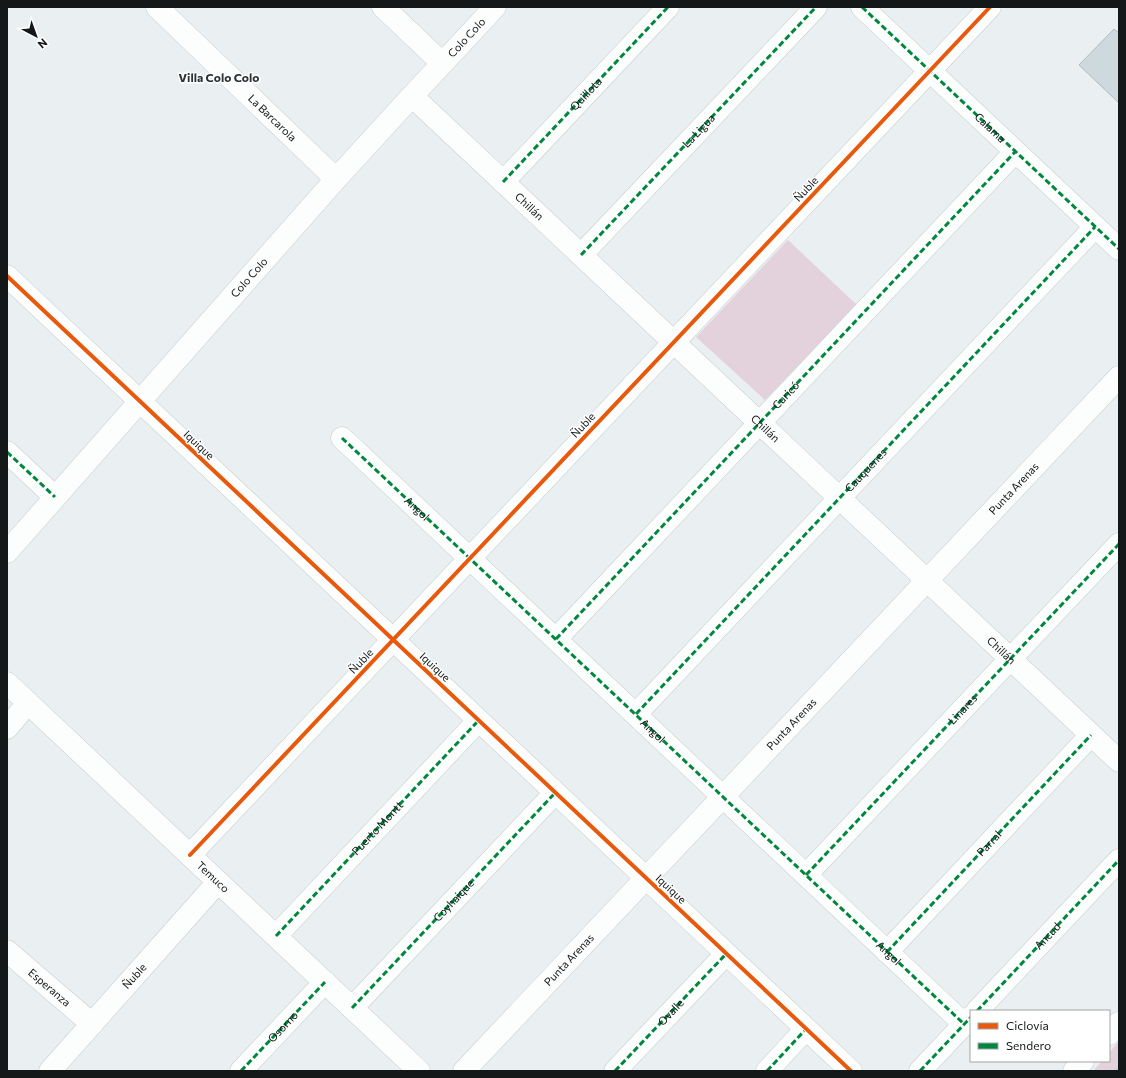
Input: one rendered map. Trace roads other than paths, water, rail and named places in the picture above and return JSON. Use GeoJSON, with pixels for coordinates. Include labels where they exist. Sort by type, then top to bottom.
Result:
{"type":"FeatureCollection","features":[{"type":"Feature","properties":{"kind":"street","name":"La Barcarola"},"geometry":{"type":"LineString","coordinates":[[157,7],[336,178]]}},
{"type":"Feature","properties":{"kind":"street"},"geometry":{"type":"LineString","coordinates":[[383,7],[442,63]]}},
{"type":"Feature","properties":{"kind":"street","name":"Colo Colo"},"geometry":{"type":"LineString","coordinates":[[7,552],[336,178],[495,7]]}},
{"type":"Feature","properties":{"kind":"street","name":"Quillota"},"geometry":{"type":"LineString","coordinates":[[503,182],[668,7]]}},
{"type":"Feature","properties":{"kind":"street","name":"La Ligua"},"geometry":{"type":"LineString","coordinates":[[581,255],[816,7]]}},
{"type":"Feature","properties":{"kind":"street","name":"Calama"},"geometry":{"type":"LineString","coordinates":[[862,7],[1119,249]]}},
{"type":"Feature","properties":{"kind":"street","name":"Ñuble"},"geometry":{"type":"LineString","coordinates":[[190,855],[990,7]]}},
{"type":"Feature","properties":{"kind":"street","name":"Chillán"},"geometry":{"type":"LineString","coordinates":[[412,96],[1119,761]]}},
{"type":"Feature","properties":{"kind":"street","name":"Curicó"},"geometry":{"type":"LineString","coordinates":[[556,639],[1015,152]]}},
{"type":"Feature","properties":{"kind":"street","name":"Cauquenes"},"geometry":{"type":"LineString","coordinates":[[636,714],[1095,227]]}},
{"type":"Feature","properties":{"kind":"street","name":"Iquique"},"geometry":{"type":"LineString","coordinates":[[7,276],[851,1071]]}},
{"type":"Feature","properties":{"kind":"street","name":"Punta Arenas"},"geometry":{"type":"LineString","coordinates":[[464,1071],[1119,377]]}},
{"type":"Feature","properties":{"kind":"street","name":"Angol"},"geometry":{"type":"LineString","coordinates":[[342,438],[887,952],[970,1016]]}},
{"type":"Feature","properties":{"kind":"street"},"geometry":{"type":"LineString","coordinates":[[7,452],[55,498]]}},
{"type":"Feature","properties":{"kind":"street","name":"Linares"},"geometry":{"type":"LineString","coordinates":[[806,875],[1119,544]]}},
{"type":"Feature","properties":{"kind":"street","name":"Temuco"},"geometry":{"type":"LineString","coordinates":[[7,683],[419,1071]]}},
{"type":"Feature","properties":{"kind":"street"},"geometry":{"type":"LineString","coordinates":[[7,728],[28,703]]}},
{"type":"Feature","properties":{"kind":"street","name":"Puerto Montt"},"geometry":{"type":"LineString","coordinates":[[276,936],[478,721]]}},
{"type":"Feature","properties":{"kind":"street","name":"Parral"},"geometry":{"type":"LineString","coordinates":[[887,952],[1091,735]]}},
{"type":"Feature","properties":{"kind":"street","name":"Coyhaique"},"geometry":{"type":"LineString","coordinates":[[352,1008],[555,793]]}},
{"type":"Feature","properties":{"kind":"street","name":"Ancud"},"geometry":{"type":"LineString","coordinates":[[978,1010],[1119,860]]}},
{"type":"Feature","properties":{"kind":"street","name":"Ñuble"},"geometry":{"type":"LineString","coordinates":[[50,1071],[218,882]]}},
{"type":"Feature","properties":{"kind":"street","name":"Esperanza"},"geometry":{"type":"LineString","coordinates":[[7,951],[92,1024]]}},
{"type":"Feature","properties":{"kind":"street","name":"Ovalle"},"geometry":{"type":"LineString","coordinates":[[615,1071],[726,954]]}},
{"type":"Feature","properties":{"kind":"street","name":"Osorno"},"geometry":{"type":"LineString","coordinates":[[247,1069],[325,982]]}},
{"type":"Feature","properties":{"kind":"street","name":"Ancud"},"geometry":{"type":"LineString","coordinates":[[920,1071],[970,1018]]}},
{"type":"Feature","properties":{"kind":"street"},"geometry":{"type":"LineString","coordinates":[[1110,1033],[1119,1023]]}},
{"type":"Feature","properties":{"kind":"street"},"geometry":{"type":"LineString","coordinates":[[767,1071],[806,1029]]}},
{"type":"Feature","properties":{"kind":"street"},"geometry":{"type":"LineString","coordinates":[[1074,1071],[1082,1062]]}},
{"type":"Feature","properties":{"kind":"district","name":"Villa Colo Colo"},"geometry":{"type":"Point","coordinates":[219,78]}}]}
